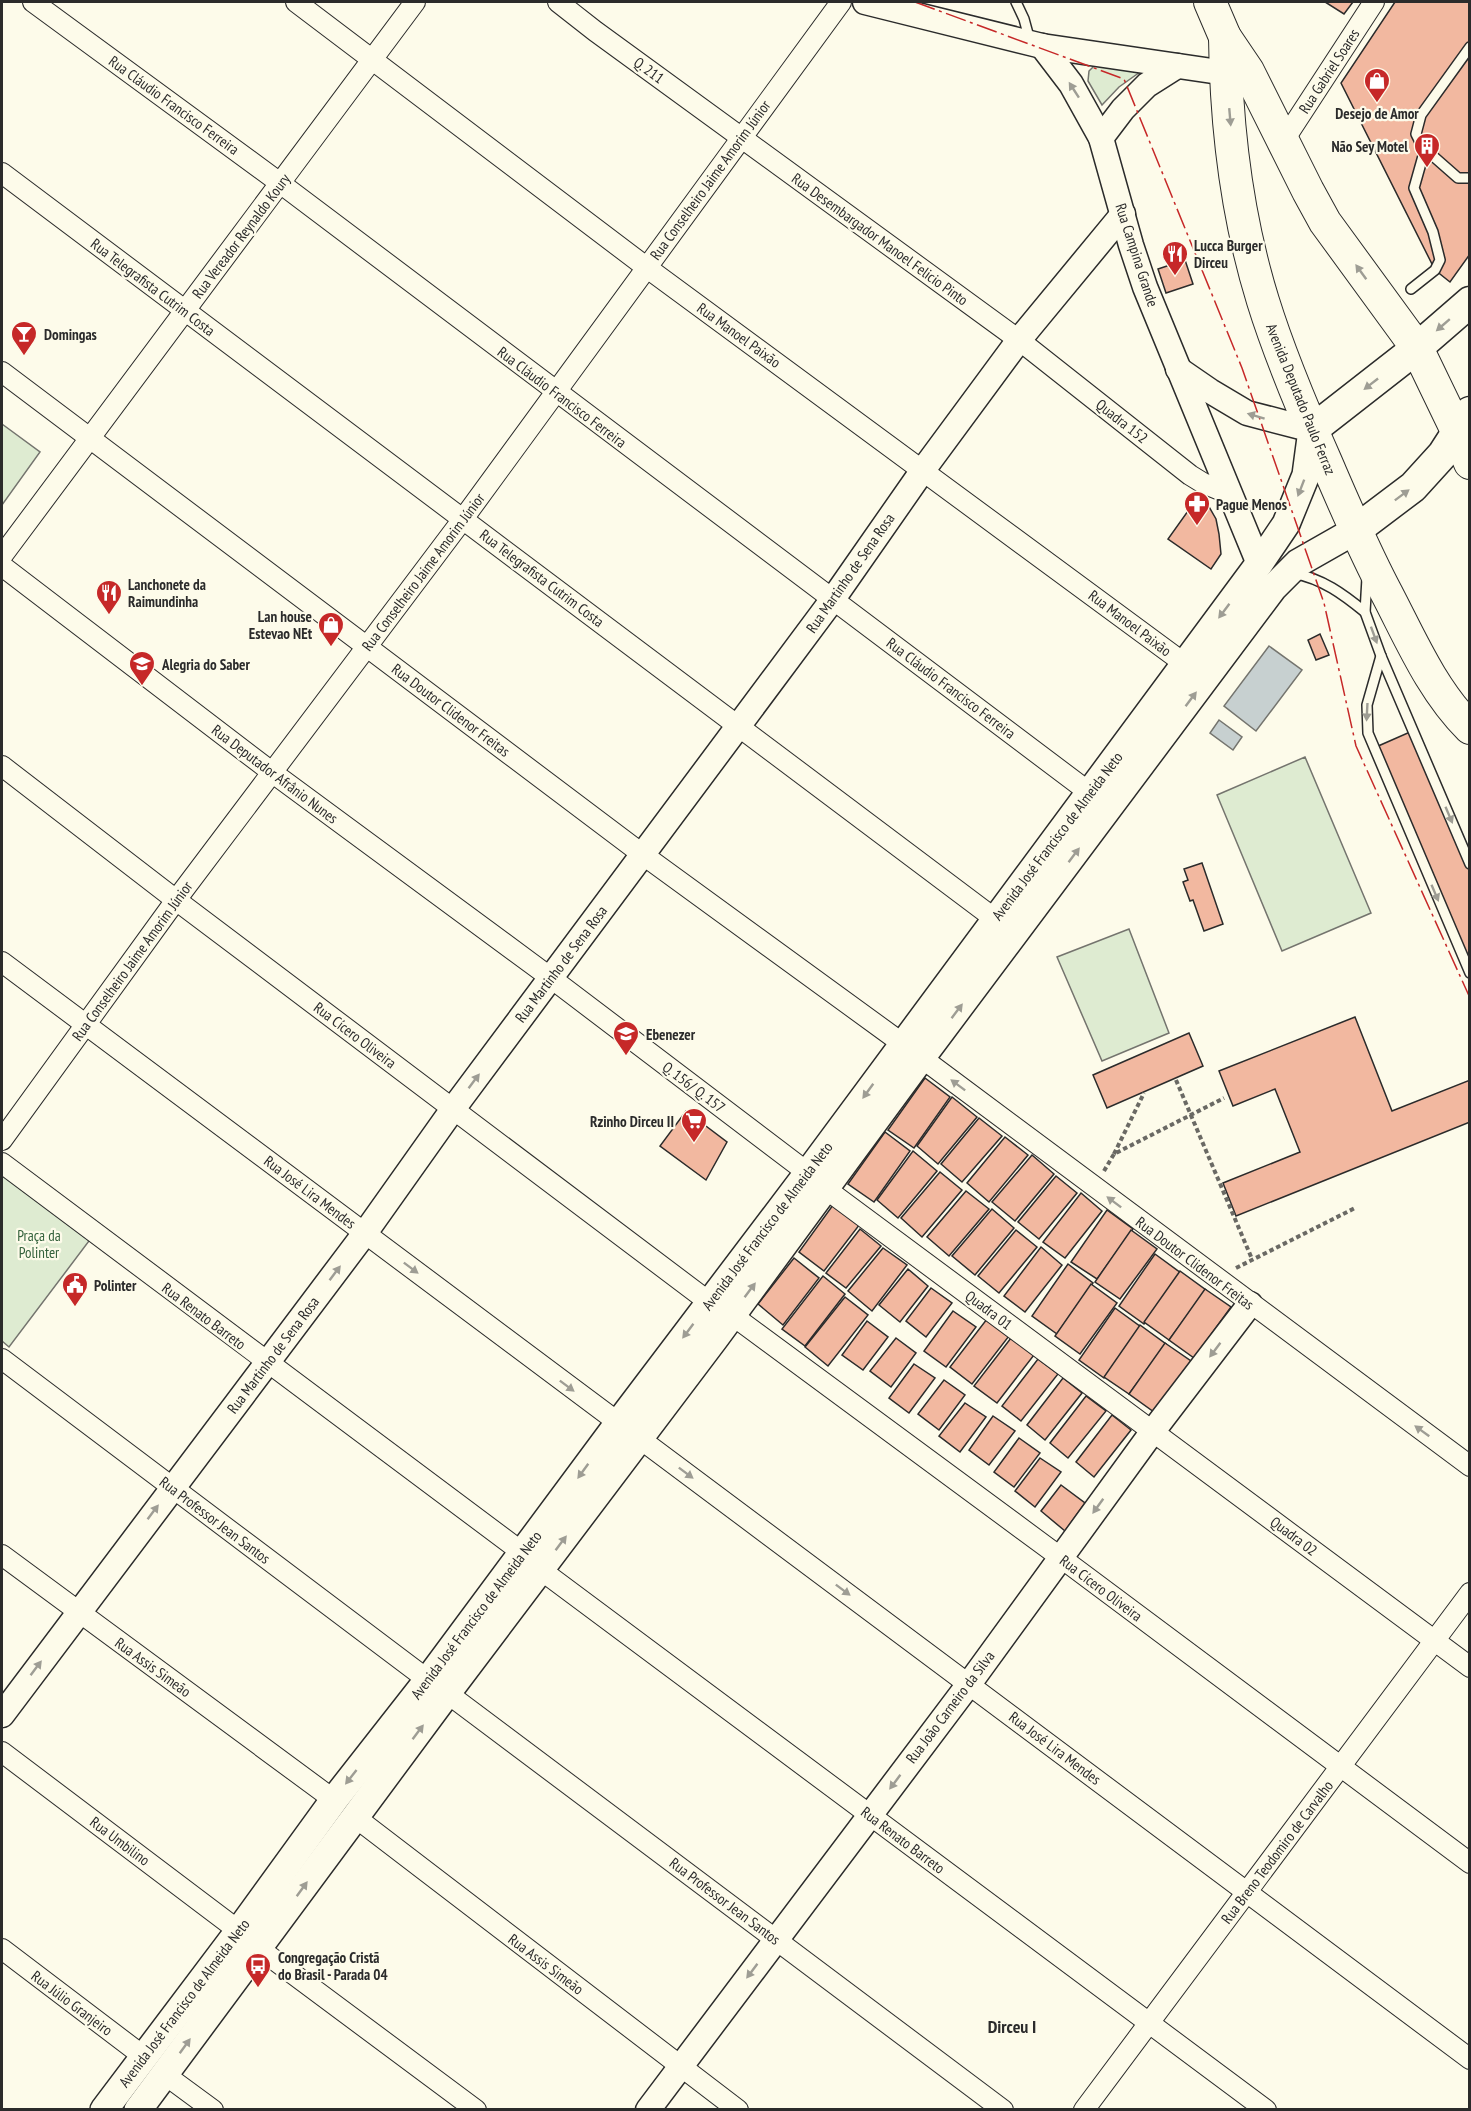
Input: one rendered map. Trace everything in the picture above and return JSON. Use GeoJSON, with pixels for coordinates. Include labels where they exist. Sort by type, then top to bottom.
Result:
{"type":"FeatureCollection","features":[{"type":"Feature","properties":{"kind":"highway","name":"Avenida Deputado Paulo Ferraz"},"geometry":{"type":"LineString","coordinates":[[1210,2],[1225,37],[1248,71],[1325,222],[1417,348],[1464,423],[1470,463]]}},
{"type":"Feature","properties":{"kind":"highway","name":"Avenida Deputado Paulo Ferraz"},"geometry":{"type":"LineString","coordinates":[[1225,37],[1235,171],[1248,241],[1263,301],[1312,430],[1362,544],[1436,688],[1470,728]]}},
{"type":"Feature","properties":{"kind":"main road"},"geometry":{"type":"LineString","coordinates":[[1312,430],[1417,348],[1470,302]]}},
{"type":"Feature","properties":{"kind":"main road","name":"Avenida José Francisco de Almeida Neto"},"geometry":{"type":"LineString","coordinates":[[138,2109],[164,2074],[334,1800],[437,1686],[912,1051],[1273,588],[1298,563],[1362,544],[1443,454],[1464,423]]}},
{"type":"Feature","properties":{"kind":"main road","name":"Avenida José Francisco de Almeida Neto"},"geometry":{"type":"LineString","coordinates":[[912,1051],[995,919],[1259,564],[1286,524],[1306,475],[1312,430]]}},
{"type":"Feature","properties":{"kind":"main road","name":"Avenida José Francisco de Almeida Neto"},"geometry":{"type":"LineString","coordinates":[[104,2109],[143,2056],[355,1817],[437,1686]]}},
{"type":"Feature","properties":{"kind":"street","name":"Rua Cláudio Francisco Ferreira"},"geometry":{"type":"LineString","coordinates":[[33,2],[280,183],[1090,793]]}},
{"type":"Feature","properties":{"kind":"street","name":"Rua Manoel Paixão"},"geometry":{"type":"LineString","coordinates":[[296,2],[373,58],[646,267],[1185,664]]}},
{"type":"Feature","properties":{"kind":"street","name":"Rua Vereador Reynaldo Koury"},"geometry":{"type":"LineString","coordinates":[[2,556],[415,2]]}},
{"type":"Feature","properties":{"kind":"street","name":"Q. 211"},"geometry":{"type":"LineString","coordinates":[[558,2],[742,137]]}},
{"type":"Feature","properties":{"kind":"street","name":"Rua Conselheiro Jaime Amorim Júnior"},"geometry":{"type":"LineString","coordinates":[[2,1140],[176,900],[463,519],[841,2]]}},
{"type":"Feature","properties":{"kind":"street"},"geometry":{"type":"LineString","coordinates":[[865,2],[900,5],[1036,44],[1226,73]]}},
{"type":"Feature","properties":{"kind":"street","name":"Rua Gabriel Soares"},"geometry":{"type":"LineString","coordinates":[[1284,140],[1374,2]]}},
{"type":"Feature","properties":{"kind":"street","name":"Rua Campina Grande"},"geometry":{"type":"LineString","coordinates":[[1036,44],[1071,84],[1101,138],[1145,287],[1259,564]]}},
{"type":"Feature","properties":{"kind":"street"},"geometry":{"type":"LineString","coordinates":[[1101,138],[1123,109],[1147,85],[1177,66]]}},
{"type":"Feature","properties":{"kind":"street","name":"Rua Desembargador Manoel Felicio Pinto"},"geometry":{"type":"LineString","coordinates":[[742,137],[1019,340]]}},
{"type":"Feature","properties":{"kind":"street","name":"Rua Telegrafista Cutrim Costa"},"geometry":{"type":"LineString","coordinates":[[2,173],[995,919]]}},
{"type":"Feature","properties":{"kind":"street","name":"Rua Martinho de Sena Rosa"},"geometry":{"type":"LineString","coordinates":[[2,1715],[365,1233],[453,1109],[833,598],[923,470],[1019,340],[1123,214]]}},
{"type":"Feature","properties":{"kind":"street","name":"Quadra 152"},"geometry":{"type":"LineString","coordinates":[[1019,340],[1190,475],[1230,494]]}},
{"type":"Feature","properties":{"kind":"street"},"geometry":{"type":"LineString","coordinates":[[1178,369],[1210,392],[1247,413],[1312,430]]}},
{"type":"Feature","properties":{"kind":"street","name":"Rua Doutor Clidenor Freitas"},"geometry":{"type":"LineString","coordinates":[[2,372],[642,854],[912,1051],[1470,1466]]}},
{"type":"Feature","properties":{"kind":"street","name":"Rua Deputador Afrânio Nunes"},"geometry":{"type":"LineString","coordinates":[[2,566],[273,774],[551,978]]}},
{"type":"Feature","properties":{"kind":"street","name":"Rua Cícero Oliveira"},"geometry":{"type":"LineString","coordinates":[[2,766],[453,1109],[1470,1863]]}},
{"type":"Feature","properties":{"kind":"street","name":"Rua José Lira Mendes"},"geometry":{"type":"LineString","coordinates":[[2,962],[1470,2059]]}},
{"type":"Feature","properties":{"kind":"street","name":"Q. 156/ Q. 157"},"geometry":{"type":"LineString","coordinates":[[551,978],[817,1181]]}},
{"type":"Feature","properties":{"kind":"street","name":"Rua Renato Barreto"},"geometry":{"type":"LineString","coordinates":[[2,1163],[870,1815],[1266,2109]]}},
{"type":"Feature","properties":{"kind":"street","name":"Quadra 01"},"geometry":{"type":"LineString","coordinates":[[817,1181],[1153,1431]]}},
{"type":"Feature","properties":{"kind":"street","name":"Rua João Carneiro da Silva"},"geometry":{"type":"LineString","coordinates":[[648,2109],[969,1684],[1153,1431],[1250,1304]]}},
{"type":"Feature","properties":{"kind":"street","name":"Rua Professor Jean Santos"},"geometry":{"type":"LineString","coordinates":[[2,1359],[1003,2109]]}},
{"type":"Feature","properties":{"kind":"street","name":"Quadra 02"},"geometry":{"type":"LineString","coordinates":[[1153,1431],[1470,1667]]}},
{"type":"Feature","properties":{"kind":"street","name":"Rua Assis Simeão"},"geometry":{"type":"LineString","coordinates":[[2,1555],[334,1800]]}},
{"type":"Feature","properties":{"kind":"street","name":"Rua Breno Teodomiro de Carvalho"},"geometry":{"type":"LineString","coordinates":[[1084,2109],[1470,1593]]}},
{"type":"Feature","properties":{"kind":"street","name":"Rua Umbilino"},"geometry":{"type":"LineString","coordinates":[[2,1752],[476,2109]]}},
{"type":"Feature","properties":{"kind":"street","name":"Rua Assis Simeão"},"geometry":{"type":"LineString","coordinates":[[355,1817],[738,2109]]}},
{"type":"Feature","properties":{"kind":"street","name":"Rua Júlio Granjeiro"},"geometry":{"type":"LineString","coordinates":[[2,1949],[143,2056]]}},
{"type":"Feature","properties":{"kind":"street"},"geometry":{"type":"LineString","coordinates":[[164,2074],[213,2109]]}},
{"type":"Feature","properties":{"kind":"lane"},"geometry":{"type":"LineString","coordinates":[[1016,2],[1036,44]]}},
{"type":"Feature","properties":{"kind":"lane"},"geometry":{"type":"LineString","coordinates":[[1470,47],[1421,115],[1416,134],[1425,149],[1458,178],[1470,178]]}},
{"type":"Feature","properties":{"kind":"lane"},"geometry":{"type":"LineString","coordinates":[[1411,290],[1434,270],[1440,260],[1433,232],[1413,188],[1425,149]]}},
{"type":"Feature","properties":{"kind":"lane"},"geometry":{"type":"LineString","coordinates":[[1362,544],[1365,612],[1381,656],[1470,864]]}},
{"type":"Feature","properties":{"kind":"lane"},"geometry":{"type":"LineString","coordinates":[[1288,572],[1305,576],[1338,590],[1365,612]]}},
{"type":"Feature","properties":{"kind":"lane"},"geometry":{"type":"LineString","coordinates":[[1381,656],[1366,705],[1368,733],[1470,973]]}},
{"type":"Feature","properties":{"kind":"path"},"geometry":{"type":"LineString","coordinates":[[1176,1080],[1251,1258]]}},
{"type":"Feature","properties":{"kind":"path"},"geometry":{"type":"LineString","coordinates":[[1100,1178],[1144,1093]]}},
{"type":"Feature","properties":{"kind":"path"},"geometry":{"type":"LineString","coordinates":[[1114,1154],[1224,1098]]}},
{"type":"Feature","properties":{"kind":"path"},"geometry":{"type":"LineString","coordinates":[[1234,1269],[1251,1258],[1355,1208]]}},
{"type":"Feature","properties":{"kind":"green space"},"geometry":{"type":"Polygon","coordinates":[[[1095,65],[1140,72],[1119,87],[1102,105],[1088,81],[1089,71],[1095,65]]]}},
{"type":"Feature","properties":{"kind":"green space"},"geometry":{"type":"Polygon","coordinates":[[[2,424],[40,452],[2,505],[2,424]]]}},
{"type":"Feature","properties":{"kind":"green space"},"geometry":{"type":"Polygon","coordinates":[[[1305,757],[1371,913],[1282,951],[1217,795],[1305,757]]]}},
{"type":"Feature","properties":{"kind":"green space"},"geometry":{"type":"Polygon","coordinates":[[[1129,929],[1169,1033],[1102,1061],[1057,957],[1129,929]]]}},
{"type":"Feature","properties":{"kind":"green space","name":"Praça da Polinter"},"geometry":{"type":"Polygon","coordinates":[[[2,1168],[92,1237],[9,1347],[2,1341],[2,1168]]]}},
{"type":"Feature","properties":{"kind":"shaded area"},"geometry":{"type":"Polygon","coordinates":[[[1269,646],[1302,670],[1256,731],[1224,706],[1269,646]]]}},
{"type":"Feature","properties":{"kind":"shaded area"},"geometry":{"type":"Polygon","coordinates":[[[1219,720],[1242,737],[1233,750],[1210,733],[1219,720]]]}},
{"type":"Feature","properties":{"kind":"building"},"geometry":{"type":"Polygon","coordinates":[[[1325,2],[1353,2],[1344,14],[1325,2]]]}},
{"type":"Feature","properties":{"kind":"building","name":"Não Sey Motel"},"geometry":{"type":"Polygon","coordinates":[[[1395,2],[1470,2],[1470,254],[1450,282],[1435,270],[1341,83],[1395,2]]]}},
{"type":"Feature","properties":{"kind":"building","name":"Lucca Burger Dirceu"},"geometry":{"type":"Polygon","coordinates":[[[1185,260],[1193,284],[1166,293],[1158,269],[1185,260]]]}},
{"type":"Feature","properties":{"kind":"building","name":"Pague Menos"},"geometry":{"type":"Polygon","coordinates":[[[1198,497],[1208,505],[1216,519],[1219,534],[1221,554],[1211,569],[1168,539],[1198,497]]]}},
{"type":"Feature","properties":{"kind":"building"},"geometry":{"type":"Polygon","coordinates":[[[1320,634],[1329,655],[1316,660],[1308,640],[1320,634]]]}},
{"type":"Feature","properties":{"kind":"building"},"geometry":{"type":"Polygon","coordinates":[[[1410,732],[1470,871],[1470,967],[1376,747],[1410,732]]]}},
{"type":"Feature","properties":{"kind":"building"},"geometry":{"type":"Polygon","coordinates":[[[1202,863],[1223,924],[1204,931],[1193,900],[1190,901],[1183,882],[1188,880],[1184,869],[1202,863]]]}},
{"type":"Feature","properties":{"kind":"building"},"geometry":{"type":"Polygon","coordinates":[[[1355,1017],[1392,1111],[1470,1080],[1470,1122],[1236,1216],[1223,1183],[1300,1152],[1275,1089],[1233,1106],[1219,1071],[1355,1017]]]}},
{"type":"Feature","properties":{"kind":"building"},"geometry":{"type":"Polygon","coordinates":[[[1189,1033],[1203,1066],[1107,1108],[1093,1075],[1189,1033]]]}},
{"type":"Feature","properties":{"kind":"building"},"geometry":{"type":"Polygon","coordinates":[[[925,1078],[950,1097],[914,1148],[888,1130],[925,1078]]]}},
{"type":"Feature","properties":{"kind":"building"},"geometry":{"type":"Polygon","coordinates":[[[952,1097],[977,1117],[938,1164],[917,1146],[952,1097]]]}},
{"type":"Feature","properties":{"kind":"building","name":"Rzinho Dirceu II"},"geometry":{"type":"Polygon","coordinates":[[[686,1111],[727,1142],[706,1180],[660,1146],[686,1111]]]}},
{"type":"Feature","properties":{"kind":"building"},"geometry":{"type":"Polygon","coordinates":[[[979,1118],[1002,1136],[962,1182],[941,1164],[979,1118]]]}},
{"type":"Feature","properties":{"kind":"building"},"geometry":{"type":"Polygon","coordinates":[[[885,1132],[910,1151],[874,1202],[848,1184],[885,1132]]]}},
{"type":"Feature","properties":{"kind":"building"},"geometry":{"type":"Polygon","coordinates":[[[1005,1137],[1028,1155],[989,1202],[967,1183],[1005,1137]]]}},
{"type":"Feature","properties":{"kind":"building"},"geometry":{"type":"Polygon","coordinates":[[[913,1151],[937,1171],[898,1218],[877,1200],[913,1151]]]}},
{"type":"Feature","properties":{"kind":"building"},"geometry":{"type":"Polygon","coordinates":[[[1032,1155],[1054,1174],[1015,1221],[992,1202],[1032,1155]]]}},
{"type":"Feature","properties":{"kind":"building"},"geometry":{"type":"Polygon","coordinates":[[[940,1172],[962,1190],[922,1237],[901,1218],[940,1172]]]}},
{"type":"Feature","properties":{"kind":"building"},"geometry":{"type":"Polygon","coordinates":[[[1056,1176],[1077,1193],[1039,1239],[1018,1222],[1056,1176]]]}},
{"type":"Feature","properties":{"kind":"building"},"geometry":{"type":"Polygon","coordinates":[[[966,1191],[989,1209],[949,1256],[927,1237],[966,1191]]]}},
{"type":"Feature","properties":{"kind":"building"},"geometry":{"type":"Polygon","coordinates":[[[1081,1193],[1102,1211],[1065,1258],[1043,1242],[1081,1193]]]}},
{"type":"Feature","properties":{"kind":"building"},"geometry":{"type":"Polygon","coordinates":[[[833,1205],[860,1224],[824,1271],[799,1252],[833,1205]]]}},
{"type":"Feature","properties":{"kind":"building"},"geometry":{"type":"Polygon","coordinates":[[[992,1209],[1014,1228],[975,1275],[952,1256],[992,1209]]]}},
{"type":"Feature","properties":{"kind":"building"},"geometry":{"type":"Polygon","coordinates":[[[1107,1210],[1133,1229],[1097,1279],[1071,1262],[1107,1210]]]}},
{"type":"Feature","properties":{"kind":"building"},"geometry":{"type":"Polygon","coordinates":[[[860,1229],[881,1246],[846,1288],[826,1273],[860,1229]]]}},
{"type":"Feature","properties":{"kind":"building"},"geometry":{"type":"Polygon","coordinates":[[[1016,1230],[1037,1247],[999,1293],[978,1276],[1016,1230]]]}},
{"type":"Feature","properties":{"kind":"building"},"geometry":{"type":"Polygon","coordinates":[[[1131,1230],[1157,1249],[1120,1299],[1095,1282],[1131,1230]]]}},
{"type":"Feature","properties":{"kind":"building"},"geometry":{"type":"Polygon","coordinates":[[[1041,1247],[1062,1265],[1025,1312],[1004,1296],[1041,1247]]]}},
{"type":"Feature","properties":{"kind":"building"},"geometry":{"type":"Polygon","coordinates":[[[883,1248],[907,1265],[872,1311],[848,1291],[883,1248]]]}},
{"type":"Feature","properties":{"kind":"building"},"geometry":{"type":"Polygon","coordinates":[[[1155,1254],[1181,1273],[1144,1324],[1119,1306],[1155,1254]]]}},
{"type":"Feature","properties":{"kind":"building"},"geometry":{"type":"Polygon","coordinates":[[[794,1258],[819,1278],[783,1325],[758,1304],[794,1258]]]}},
{"type":"Feature","properties":{"kind":"building"},"geometry":{"type":"Polygon","coordinates":[[[1068,1264],[1093,1283],[1057,1334],[1032,1316],[1068,1264]]]}},
{"type":"Feature","properties":{"kind":"building"},"geometry":{"type":"Polygon","coordinates":[[[908,1269],[928,1286],[900,1322],[879,1305],[908,1269]]]}},
{"type":"Feature","properties":{"kind":"building"},"geometry":{"type":"Polygon","coordinates":[[[1180,1271],[1206,1290],[1169,1340],[1144,1322],[1180,1271]]]}},
{"type":"Feature","properties":{"kind":"building"},"geometry":{"type":"Polygon","coordinates":[[[823,1276],[845,1294],[805,1346],[782,1329],[823,1276]]]}},
{"type":"Feature","properties":{"kind":"building"},"geometry":{"type":"Polygon","coordinates":[[[1091,1284],[1117,1303],[1080,1354],[1055,1336],[1091,1284]]]}},
{"type":"Feature","properties":{"kind":"building"},"geometry":{"type":"Polygon","coordinates":[[[931,1288],[952,1303],[926,1337],[906,1321],[931,1288]]]}},
{"type":"Feature","properties":{"kind":"building"},"geometry":{"type":"Polygon","coordinates":[[[1205,1289],[1231,1307],[1194,1358],[1169,1340],[1205,1289]]]}},
{"type":"Feature","properties":{"kind":"building"},"geometry":{"type":"Polygon","coordinates":[[[845,1297],[868,1315],[828,1366],[805,1347],[845,1297]]]}},
{"type":"Feature","properties":{"kind":"building"},"geometry":{"type":"Polygon","coordinates":[[[1115,1308],[1141,1327],[1104,1378],[1079,1360],[1115,1308]]]}},
{"type":"Feature","properties":{"kind":"building"},"geometry":{"type":"Polygon","coordinates":[[[953,1311],[976,1327],[946,1367],[924,1351],[953,1311]]]}},
{"type":"Feature","properties":{"kind":"building"},"geometry":{"type":"Polygon","coordinates":[[[987,1319],[1009,1336],[972,1384],[950,1367],[987,1319]]]}},
{"type":"Feature","properties":{"kind":"building"},"geometry":{"type":"Polygon","coordinates":[[[867,1321],[888,1337],[863,1370],[842,1355],[867,1321]]]}},
{"type":"Feature","properties":{"kind":"building"},"geometry":{"type":"Polygon","coordinates":[[[1140,1325],[1166,1344],[1129,1394],[1104,1377],[1140,1325]]]}},
{"type":"Feature","properties":{"kind":"building"},"geometry":{"type":"Polygon","coordinates":[[[896,1338],[916,1353],[891,1387],[870,1371],[896,1338]]]}},
{"type":"Feature","properties":{"kind":"building"},"geometry":{"type":"Polygon","coordinates":[[[1011,1338],[1034,1355],[997,1403],[974,1386],[1011,1338]]]}},
{"type":"Feature","properties":{"kind":"building"},"geometry":{"type":"Polygon","coordinates":[[[1165,1343],[1191,1361],[1154,1412],[1129,1394],[1165,1343]]]}},
{"type":"Feature","properties":{"kind":"building"},"geometry":{"type":"Polygon","coordinates":[[[1038,1359],[1058,1374],[1021,1421],[1002,1406],[1038,1359]]]}},
{"type":"Feature","properties":{"kind":"building"},"geometry":{"type":"Polygon","coordinates":[[[914,1364],[935,1378],[909,1413],[889,1398],[914,1364]]]}},
{"type":"Feature","properties":{"kind":"building"},"geometry":{"type":"Polygon","coordinates":[[[1063,1378],[1082,1393],[1045,1440],[1027,1425],[1063,1378]]]}},
{"type":"Feature","properties":{"kind":"building"},"geometry":{"type":"Polygon","coordinates":[[[944,1380],[965,1395],[939,1430],[918,1414],[944,1380]]]}},
{"type":"Feature","properties":{"kind":"building"},"geometry":{"type":"Polygon","coordinates":[[[1086,1396],[1106,1411],[1068,1458],[1050,1443],[1086,1396]]]}},
{"type":"Feature","properties":{"kind":"building"},"geometry":{"type":"Polygon","coordinates":[[[965,1403],[986,1417],[960,1452],[939,1436],[965,1403]]]}},
{"type":"Feature","properties":{"kind":"building"},"geometry":{"type":"Polygon","coordinates":[[[1112,1415],[1131,1430],[1094,1477],[1076,1462],[1112,1415]]]}},
{"type":"Feature","properties":{"kind":"building"},"geometry":{"type":"Polygon","coordinates":[[[993,1416],[1015,1431],[989,1465],[969,1450],[993,1416]]]}},
{"type":"Feature","properties":{"kind":"building"},"geometry":{"type":"Polygon","coordinates":[[[1019,1438],[1040,1453],[1014,1487],[994,1472],[1019,1438]]]}},
{"type":"Feature","properties":{"kind":"building"},"geometry":{"type":"Polygon","coordinates":[[[1040,1458],[1061,1472],[1035,1507],[1015,1491],[1040,1458]]]}},
{"type":"Feature","properties":{"kind":"building"},"geometry":{"type":"Polygon","coordinates":[[[1061,1485],[1085,1503],[1065,1531],[1041,1511],[1061,1485]]]}},
{"type":"Feature","properties":{"kind":"power"},"geometry":{"type":"LineString","coordinates":[[915,2],[1124,79],[1242,368],[1324,603],[1356,746],[1470,998]]}},
{"type":"Feature","properties":{"kind":"place","name":"Desejo de Amor"},"geometry":{"type":"Point","coordinates":[1377,104]}},
{"type":"Feature","properties":{"kind":"place","name":"Não Sey Motel"},"geometry":{"type":"Point","coordinates":[1427,169]}},
{"type":"Feature","properties":{"kind":"place","name":"Lucca Burger Dirceu"},"geometry":{"type":"Point","coordinates":[1175,277]}},
{"type":"Feature","properties":{"kind":"place","name":"Domingas"},"geometry":{"type":"Point","coordinates":[24,357]}},
{"type":"Feature","properties":{"kind":"place","name":"Pague Menos"},"geometry":{"type":"Point","coordinates":[1197,527]}},
{"type":"Feature","properties":{"kind":"place","name":"Lanchonete da Raimundinha"},"geometry":{"type":"Point","coordinates":[109,616]}},
{"type":"Feature","properties":{"kind":"place","name":"Lan house Estevao NEt"},"geometry":{"type":"Point","coordinates":[331,648]}},
{"type":"Feature","properties":{"kind":"place","name":"Alegria do Saber"},"geometry":{"type":"Point","coordinates":[142,687]}},
{"type":"Feature","properties":{"kind":"place","name":"Ebenezer"},"geometry":{"type":"Point","coordinates":[626,1057]}},
{"type":"Feature","properties":{"kind":"place","name":"Rzinho Dirceu II"},"geometry":{"type":"Point","coordinates":[694,1144]}},
{"type":"Feature","properties":{"kind":"place","name":"Polinter"},"geometry":{"type":"Point","coordinates":[75,1308]}},
{"type":"Feature","properties":{"kind":"place","name":"Congregação Cristã do Brasil - Parada 04"},"geometry":{"type":"Point","coordinates":[258,1989]}},
{"type":"Feature","properties":{"kind":"district","name":"Dirceu I"},"geometry":{"type":"Point","coordinates":[1012,2026]}}]}
